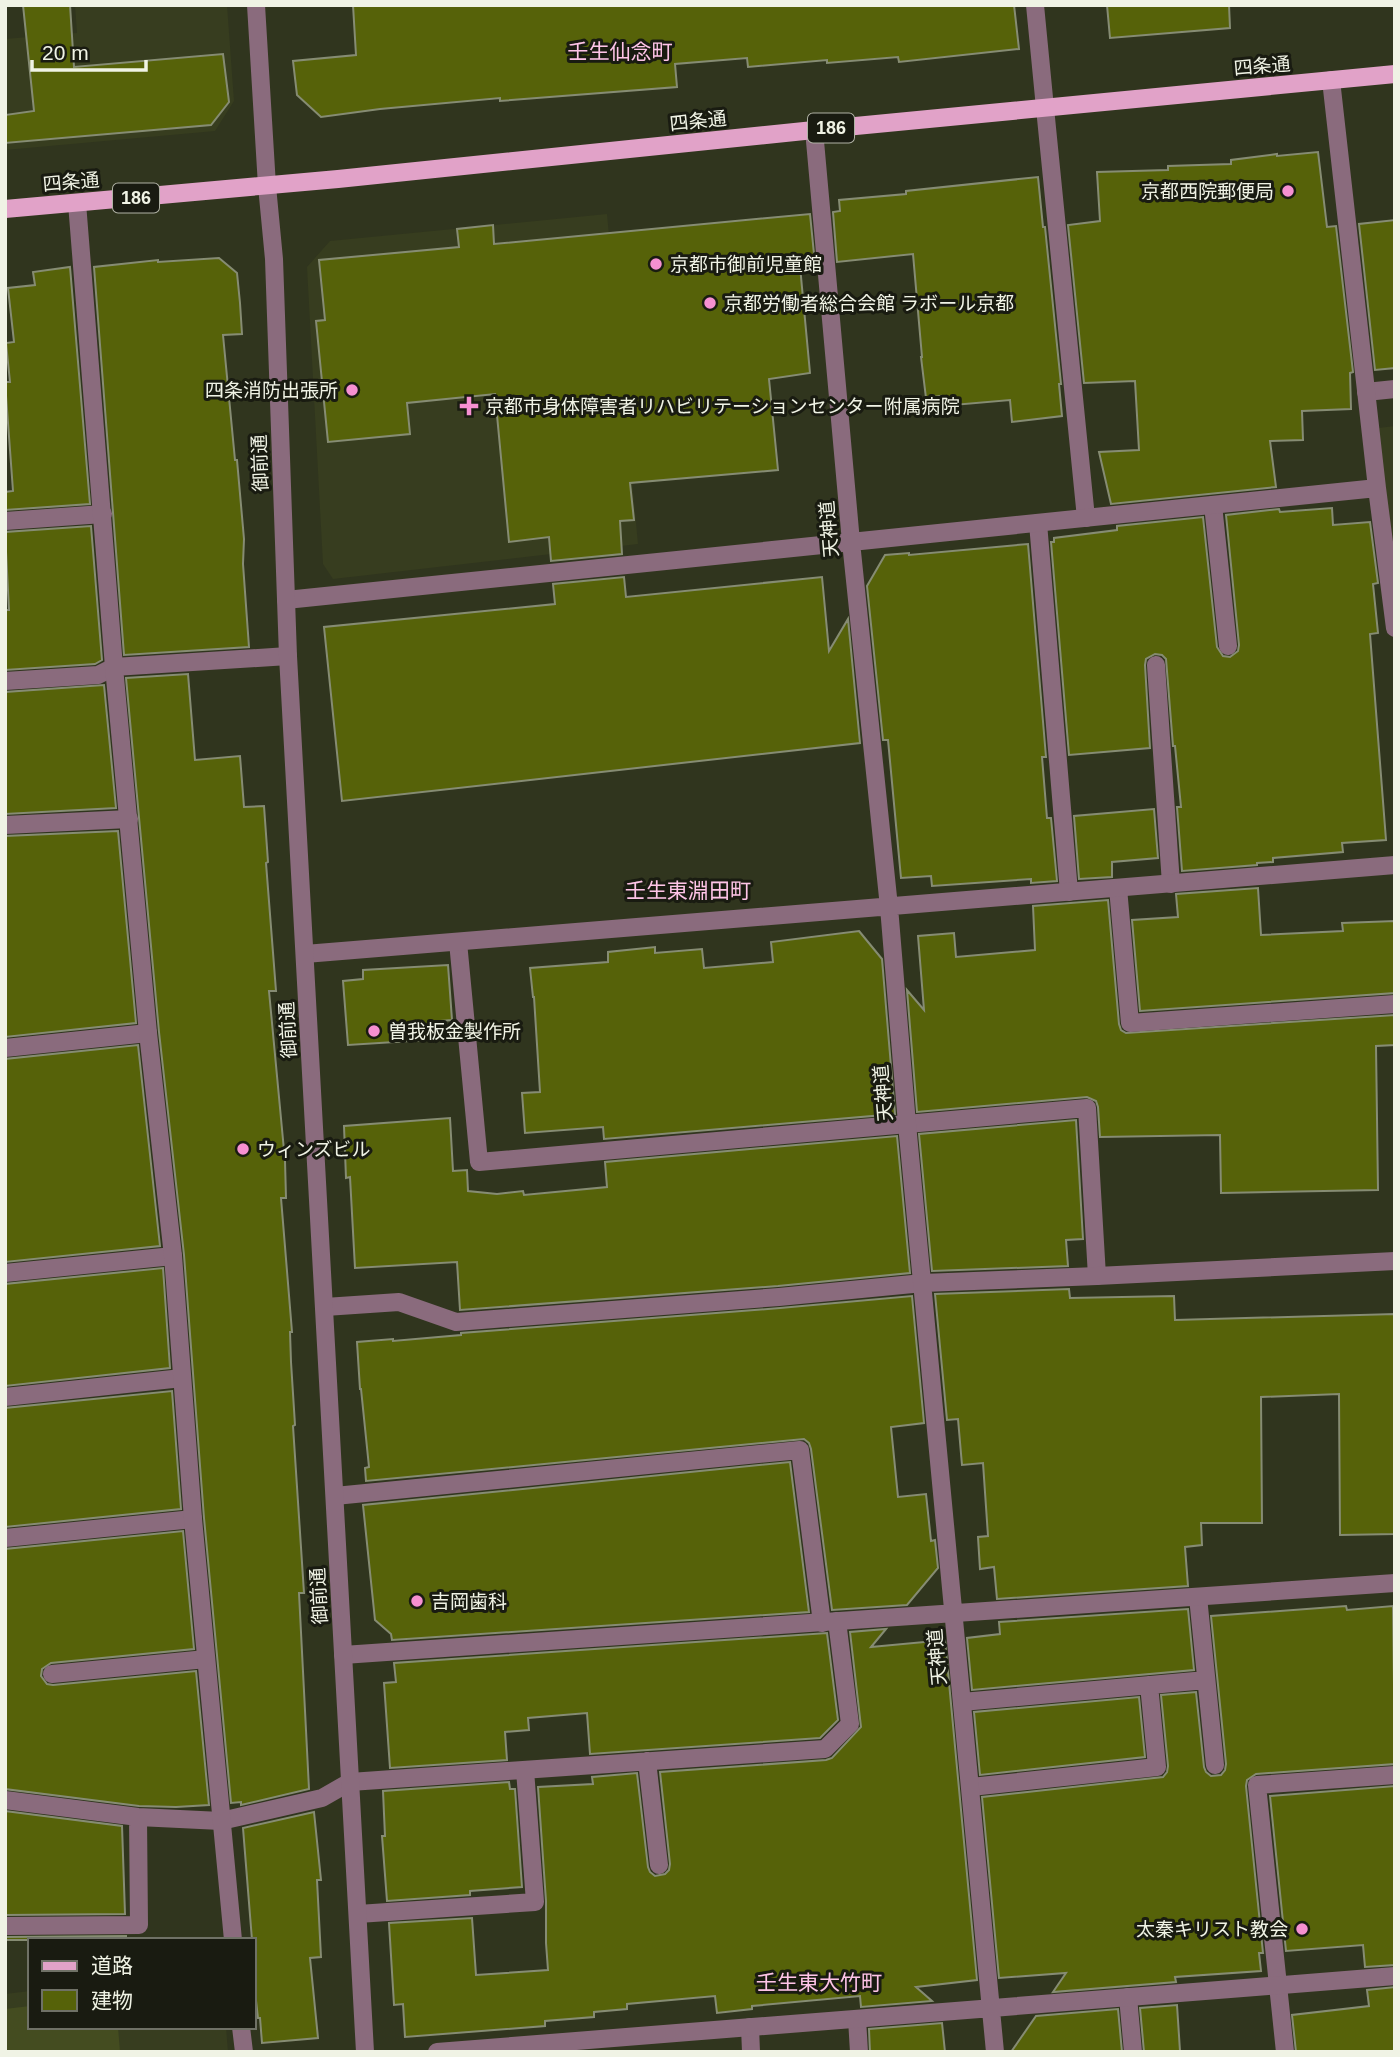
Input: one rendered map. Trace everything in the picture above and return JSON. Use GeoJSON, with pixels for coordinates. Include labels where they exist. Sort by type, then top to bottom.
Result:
{"type":"FeatureCollection","features":[{"type":"Feature","properties":{"kind":"main road","name":"四条通"},"geometry":{"type":"LineString","coordinates":[[5,209],[267,186],[1395,74]]}},
{"type":"Feature","properties":{"kind":"street","name":"御前通"},"geometry":{"type":"LineString","coordinates":[[256,5],[274,259],[288,656],[365,2052]]}},
{"type":"Feature","properties":{"kind":"street"},"geometry":{"type":"LineString","coordinates":[[1035,5],[1086,518]]}},
{"type":"Feature","properties":{"kind":"street"},"geometry":{"type":"LineString","coordinates":[[1331,80],[1395,628]]}},
{"type":"Feature","properties":{"kind":"street","name":"天神道"},"geometry":{"type":"LineString","coordinates":[[814,130],[995,2052]]}},
{"type":"Feature","properties":{"kind":"street"},"geometry":{"type":"LineString","coordinates":[[77,203],[114,667],[148,1033],[173,1256],[192,1519],[233,1938]]}},
{"type":"Feature","properties":{"kind":"street"},"geometry":{"type":"LineString","coordinates":[[1366,392],[1395,389]]}},
{"type":"Feature","properties":{"kind":"street"},"geometry":{"type":"LineString","coordinates":[[286,600],[1377,488]]}},
{"type":"Feature","properties":{"kind":"street"},"geometry":{"type":"LineString","coordinates":[[1213,505],[1228,646]]}},
{"type":"Feature","properties":{"kind":"street"},"geometry":{"type":"LineString","coordinates":[[5,521],[103,514]]}},
{"type":"Feature","properties":{"kind":"street"},"geometry":{"type":"LineString","coordinates":[[1038,523],[1069,892]]}},
{"type":"Feature","properties":{"kind":"street"},"geometry":{"type":"LineString","coordinates":[[5,681],[98,675],[114,667],[288,656]]}},
{"type":"Feature","properties":{"kind":"street"},"geometry":{"type":"LineString","coordinates":[[1156,665],[1171,884]]}},
{"type":"Feature","properties":{"kind":"street"},"geometry":{"type":"LineString","coordinates":[[5,825],[129,819]]}},
{"type":"Feature","properties":{"kind":"street"},"geometry":{"type":"LineString","coordinates":[[305,954],[1395,865]]}},
{"type":"Feature","properties":{"kind":"street"},"geometry":{"type":"LineString","coordinates":[[1118,888],[1130,1023],[1395,1004]]}},
{"type":"Feature","properties":{"kind":"street"},"geometry":{"type":"LineString","coordinates":[[458,942],[479,1162],[1087,1108],[1097,1276]]}},
{"type":"Feature","properties":{"kind":"street"},"geometry":{"type":"LineString","coordinates":[[5,1048],[148,1033]]}},
{"type":"Feature","properties":{"kind":"street"},"geometry":{"type":"LineString","coordinates":[[5,1273],[173,1256]]}},
{"type":"Feature","properties":{"kind":"street"},"geometry":{"type":"LineString","coordinates":[[325,1307],[399,1302],[456,1322],[923,1283],[1395,1261]]}},
{"type":"Feature","properties":{"kind":"street"},"geometry":{"type":"LineString","coordinates":[[5,1397],[182,1378]]}},
{"type":"Feature","properties":{"kind":"street"},"geometry":{"type":"LineString","coordinates":[[5,1800],[138,1817],[221,1821],[322,1798],[350,1782],[825,1749],[850,1724],[829,1622],[800,1450],[335,1496]]}},
{"type":"Feature","properties":{"kind":"street"},"geometry":{"type":"LineString","coordinates":[[5,1538],[192,1519]]}},
{"type":"Feature","properties":{"kind":"street"},"geometry":{"type":"LineString","coordinates":[[344,1655],[1395,1583]]}},
{"type":"Feature","properties":{"kind":"street"},"geometry":{"type":"LineString","coordinates":[[1198,1597],[1215,1765]]}},
{"type":"Feature","properties":{"kind":"street"},"geometry":{"type":"LineString","coordinates":[[52,1674],[206,1659]]}},
{"type":"Feature","properties":{"kind":"street"},"geometry":{"type":"LineString","coordinates":[[962,1702],[1206,1680]]}},
{"type":"Feature","properties":{"kind":"street"},"geometry":{"type":"LineString","coordinates":[[971,1787],[1157,1767],[1149,1685]]}},
{"type":"Feature","properties":{"kind":"street"},"geometry":{"type":"LineString","coordinates":[[647,1761],[659,1865]]}},
{"type":"Feature","properties":{"kind":"street"},"geometry":{"type":"LineString","coordinates":[[358,1914],[535,1902],[526,1770]]}},
{"type":"Feature","properties":{"kind":"street"},"geometry":{"type":"LineString","coordinates":[[1285,2052],[1257,1785],[1395,1775]]}},
{"type":"Feature","properties":{"kind":"street"},"geometry":{"type":"LineString","coordinates":[[5,1926],[139,1925],[138,1817]]}},
{"type":"Feature","properties":{"kind":"street"},"geometry":{"type":"LineString","coordinates":[[438,2052],[595,2045],[750,2027],[1395,1976]]}},
{"type":"Feature","properties":{"kind":"street"},"geometry":{"type":"LineString","coordinates":[[1128,1997],[1133,2052]]}},
{"type":"Feature","properties":{"kind":"street"},"geometry":{"type":"LineString","coordinates":[[857,2019],[859,2052]]}},
{"type":"Feature","properties":{"kind":"street"},"geometry":{"type":"LineString","coordinates":[[750,2027],[751,2052]]}},
{"type":"Feature","properties":{"kind":"street"},"geometry":{"type":"LineString","coordinates":[[241,2029],[244,2052]]}},
{"type":"Feature","properties":{"kind":"shaded area"},"geometry":{"type":"Polygon","coordinates":[[[75,5],[227,5],[234,101],[215,131],[5,150],[5,39],[77,33],[75,5]]]}},
{"type":"Feature","properties":{"kind":"shaded area","name":"京都市身体障害者リハビリテーションセンター附属病院"},"geometry":{"type":"Polygon","coordinates":[[[607,214],[638,544],[333,579],[323,564],[307,267],[330,241],[607,214]]]}},
{"type":"Feature","properties":{"kind":"shaded area"},"geometry":{"type":"Polygon","coordinates":[[[1395,426],[1395,596],[1370,429],[1395,426]]]}},
{"type":"Feature","properties":{"kind":"shaded area"},"geometry":{"type":"Polygon","coordinates":[[[28,1991],[28,2029],[226,2029],[228,2052],[5,2052],[5,1994],[28,1991]]]}},
{"type":"Feature","properties":{"kind":"shaded area"},"geometry":{"type":"Polygon","coordinates":[[[28,2006],[28,2029],[118,2029],[120,2052],[5,2052],[5,2009],[28,2006]]]}},
{"type":"Feature","properties":{"kind":"building"},"geometry":{"type":"Polygon","coordinates":[[[23,5],[70,5],[74,67],[223,54],[229,102],[211,125],[5,143],[5,115],[34,111],[23,5]]]}},
{"type":"Feature","properties":{"kind":"building"},"geometry":{"type":"Polygon","coordinates":[[[353,5],[1014,5],[1019,49],[899,62],[898,57],[748,67],[747,58],[675,64],[677,87],[500,101],[500,98],[321,117],[297,95],[293,61],[356,55],[353,5]]]}},
{"type":"Feature","properties":{"kind":"building"},"geometry":{"type":"Polygon","coordinates":[[[1107,5],[1229,5],[1230,28],[1110,38],[1107,5]]]}},
{"type":"Feature","properties":{"kind":"building"},"geometry":{"type":"Polygon","coordinates":[[[1318,152],[1327,227],[1336,226],[1353,372],[1350,373],[1351,409],[1302,411],[1303,440],[1270,441],[1276,487],[1111,504],[1099,452],[1139,450],[1135,381],[1084,383],[1068,225],[1100,221],[1097,172],[1168,170],[1168,166],[1231,164],[1231,160],[1318,152]]]}},
{"type":"Feature","properties":{"kind":"building"},"geometry":{"type":"Polygon","coordinates":[[[1038,177],[1061,384],[1062,416],[1012,422],[1010,400],[942,406],[941,396],[926,398],[913,254],[837,262],[833,212],[840,211],[839,200],[1038,177]]]}},
{"type":"Feature","properties":{"kind":"building","name":"京都市身体障害者リハビリテーションセンター附属病院"},"geometry":{"type":"Polygon","coordinates":[[[810,214],[815,264],[800,266],[810,373],[769,379],[778,470],[630,483],[634,520],[620,521],[622,554],[551,561],[549,537],[509,542],[495,394],[407,403],[410,434],[328,442],[316,321],[325,320],[319,260],[459,247],[457,229],[493,225],[494,244],[810,214]]]}},
{"type":"Feature","properties":{"kind":"building"},"geometry":{"type":"Polygon","coordinates":[[[1395,220],[1395,368],[1375,370],[1359,224],[1395,220]]]}},
{"type":"Feature","properties":{"kind":"building"},"geometry":{"type":"Polygon","coordinates":[[[219,258],[237,273],[240,303],[242,334],[223,335],[244,539],[243,564],[249,647],[124,655],[94,267],[158,260],[219,258]]]}},
{"type":"Feature","properties":{"kind":"building"},"geometry":{"type":"Polygon","coordinates":[[[70,267],[90,504],[5,510],[5,492],[13,491],[5,382],[10,382],[6,343],[14,342],[8,288],[35,285],[33,272],[70,267]]]}},
{"type":"Feature","properties":{"kind":"building"},"geometry":{"type":"Polygon","coordinates":[[[1332,508],[1333,525],[1370,522],[1378,583],[1373,584],[1378,633],[1370,634],[1386,840],[1342,843],[1343,852],[1273,858],[1273,862],[1257,865],[1182,871],[1177,807],[1181,807],[1166,659],[1155,654],[1146,659],[1150,748],[1069,755],[1051,542],[1054,542],[1054,538],[1117,530],[1117,526],[1203,517],[1217,647],[1223,656],[1230,657],[1238,651],[1239,645],[1226,515],[1279,509],[1280,512],[1332,508]]]}},
{"type":"Feature","properties":{"kind":"building"},"geometry":{"type":"Polygon","coordinates":[[[91,526],[102,660],[95,664],[5,670],[5,610],[9,610],[5,532],[91,526]]]}},
{"type":"Feature","properties":{"kind":"building"},"geometry":{"type":"Polygon","coordinates":[[[1028,544],[1046,757],[1042,757],[1047,818],[1051,818],[1057,881],[1031,883],[1031,879],[932,886],[931,876],[901,878],[888,740],[883,740],[867,586],[885,555],[1028,544]]]}},
{"type":"Feature","properties":{"kind":"building"},"geometry":{"type":"Polygon","coordinates":[[[624,577],[626,597],[822,577],[829,651],[848,619],[860,743],[342,801],[324,627],[555,604],[553,584],[624,577]]]}},
{"type":"Feature","properties":{"kind":"building"},"geometry":{"type":"Polygon","coordinates":[[[188,674],[195,760],[240,756],[244,807],[264,806],[276,991],[269,991],[285,1161],[286,1198],[281,1198],[292,1332],[293,1426],[304,1593],[299,1593],[309,1789],[241,1805],[241,1802],[231,1803],[204,1518],[184,1255],[159,1032],[126,678],[188,674]]]}},
{"type":"Feature","properties":{"kind":"building"},"geometry":{"type":"Polygon","coordinates":[[[104,685],[116,808],[5,814],[5,692],[104,685]]]}},
{"type":"Feature","properties":{"kind":"building"},"geometry":{"type":"Polygon","coordinates":[[[1154,809],[1158,858],[1112,862],[1112,877],[1079,879],[1074,816],[1154,809]]]}},
{"type":"Feature","properties":{"kind":"building"},"geometry":{"type":"Polygon","coordinates":[[[118,831],[136,1023],[5,1037],[5,836],[118,831]]]}},
{"type":"Feature","properties":{"kind":"building"},"geometry":{"type":"Polygon","coordinates":[[[1258,888],[1261,935],[1343,931],[1342,923],[1395,921],[1395,993],[1140,1011],[1132,920],[1178,917],[1176,894],[1258,888]]]}},
{"type":"Feature","properties":{"kind":"building"},"geometry":{"type":"Polygon","coordinates":[[[1108,900],[1119,1024],[1121,1030],[1126,1033],[1395,1015],[1395,1045],[1376,1046],[1378,1190],[1221,1193],[1220,1135],[1100,1137],[1098,1107],[1096,1101],[1087,1097],[917,1112],[907,990],[924,1010],[918,936],[954,933],[956,957],[1035,950],[1033,906],[1108,900]]]}},
{"type":"Feature","properties":{"kind":"building"},"geometry":{"type":"Polygon","coordinates":[[[859,931],[882,959],[895,1114],[604,1139],[603,1127],[525,1133],[522,1093],[540,1092],[530,968],[608,962],[608,952],[655,947],[655,953],[702,949],[704,968],[773,962],[771,942],[859,931]]]}},
{"type":"Feature","properties":{"kind":"building"},"geometry":{"type":"Polygon","coordinates":[[[448,965],[452,1020],[441,1021],[442,1039],[348,1045],[343,981],[363,979],[363,970],[448,965]]]}},
{"type":"Feature","properties":{"kind":"building"},"geometry":{"type":"Polygon","coordinates":[[[138,1045],[160,1246],[5,1262],[5,1059],[138,1045]]]}},
{"type":"Feature","properties":{"kind":"building"},"geometry":{"type":"Polygon","coordinates":[[[450,1118],[453,1171],[467,1170],[468,1191],[497,1194],[523,1191],[524,1195],[607,1187],[605,1162],[897,1136],[910,1273],[778,1286],[460,1310],[457,1262],[355,1268],[350,1177],[346,1178],[344,1126],[450,1118]]]}},
{"type":"Feature","properties":{"kind":"building"},"geometry":{"type":"Polygon","coordinates":[[[1076,1120],[1083,1239],[1066,1240],[1068,1266],[932,1271],[919,1134],[1076,1120]]]}},
{"type":"Feature","properties":{"kind":"building"},"geometry":{"type":"Polygon","coordinates":[[[163,1268],[170,1368],[5,1386],[5,1284],[163,1268]]]}},
{"type":"Feature","properties":{"kind":"building"},"geometry":{"type":"Polygon","coordinates":[[[1069,1289],[1070,1298],[1174,1296],[1175,1320],[1395,1314],[1395,1534],[1340,1535],[1339,1394],[1261,1397],[1262,1523],[1201,1523],[1202,1545],[1185,1547],[1188,1586],[997,1599],[994,1567],[980,1569],[978,1537],[988,1536],[983,1463],[962,1465],[958,1419],[947,1420],[935,1294],[1069,1289]]]}},
{"type":"Feature","properties":{"kind":"building"},"geometry":{"type":"Polygon","coordinates":[[[912,1296],[924,1423],[891,1427],[898,1497],[926,1494],[931,1541],[935,1540],[938,1568],[907,1605],[832,1610],[811,1449],[804,1439],[366,1481],[365,1468],[369,1467],[357,1342],[912,1296]]]}},
{"type":"Feature","properties":{"kind":"building"},"geometry":{"type":"Polygon","coordinates":[[[172,1391],[181,1509],[5,1527],[5,1408],[172,1391]]]}},
{"type":"Feature","properties":{"kind":"building"},"geometry":{"type":"Polygon","coordinates":[[[790,1462],[809,1612],[392,1640],[391,1634],[375,1620],[363,1505],[790,1462]]]}},
{"type":"Feature","properties":{"kind":"building"},"geometry":{"type":"Polygon","coordinates":[[[183,1531],[194,1649],[51,1663],[42,1669],[41,1676],[47,1684],[53,1685],[196,1671],[209,1805],[139,1806],[5,1789],[5,1549],[183,1531]]]}},
{"type":"Feature","properties":{"kind":"building"},"geometry":{"type":"Polygon","coordinates":[[[1346,1606],[1347,1610],[1393,1606],[1395,1764],[1256,1774],[1247,1780],[1263,1953],[1259,1953],[1261,1971],[1175,1977],[1176,1982],[1053,1992],[1066,1973],[999,1978],[982,1797],[1163,1777],[1168,1766],[1161,1695],[1196,1692],[1204,1767],[1211,1776],[1221,1775],[1226,1764],[1211,1616],[1346,1606]]]}},
{"type":"Feature","properties":{"kind":"building"},"geometry":{"type":"Polygon","coordinates":[[[1188,1609],[1194,1670],[972,1690],[967,1638],[1000,1634],[999,1622],[1188,1609]]]}},
{"type":"Feature","properties":{"kind":"building"},"geometry":{"type":"Polygon","coordinates":[[[886,1629],[871,1647],[945,1640],[977,1980],[916,1987],[932,2001],[861,2007],[860,1996],[752,2006],[752,2009],[717,2013],[715,1996],[627,2004],[627,2009],[594,2012],[594,2017],[545,2021],[545,2026],[405,2037],[403,2004],[394,2005],[389,1923],[472,1918],[476,1975],[548,1970],[538,1787],[593,1784],[592,1777],[637,1773],[648,1867],[655,1876],[665,1874],[670,1864],[660,1772],[832,1758],[861,1727],[850,1632],[886,1629]]]}},
{"type":"Feature","properties":{"kind":"building"},"geometry":{"type":"Polygon","coordinates":[[[827,1633],[838,1720],[820,1738],[590,1754],[587,1713],[528,1718],[529,1730],[505,1732],[507,1760],[390,1768],[384,1683],[396,1682],[394,1663],[827,1633]]]}},
{"type":"Feature","properties":{"kind":"building"},"geometry":{"type":"Polygon","coordinates":[[[1139,1697],[1145,1757],[980,1775],[974,1712],[1139,1697]]]}},
{"type":"Feature","properties":{"kind":"building"},"geometry":{"type":"Polygon","coordinates":[[[509,1782],[510,1789],[515,1789],[522,1887],[470,1891],[470,1895],[387,1901],[382,1836],[385,1836],[383,1791],[509,1782]]]}},
{"type":"Feature","properties":{"kind":"building"},"geometry":{"type":"Polygon","coordinates":[[[1395,1786],[1395,1965],[1365,1967],[1363,1945],[1286,1951],[1270,1796],[1395,1786]]]}},
{"type":"Feature","properties":{"kind":"building"},"geometry":{"type":"Polygon","coordinates":[[[5,1811],[122,1826],[125,1914],[5,1915],[5,1811]]]}},
{"type":"Feature","properties":{"kind":"building"},"geometry":{"type":"Polygon","coordinates":[[[314,1812],[321,1880],[317,1880],[321,1957],[310,1958],[318,2038],[262,2043],[256,2001],[256,1938],[252,1938],[243,1828],[314,1812]]]}},
{"type":"Feature","properties":{"kind":"building"},"geometry":{"type":"Polygon","coordinates":[[[126,1936],[126,1938],[5,1940],[5,1937],[126,1936]]]}},
{"type":"Feature","properties":{"kind":"building"},"geometry":{"type":"Polygon","coordinates":[[[1395,1987],[1395,2052],[1296,2052],[1292,2015],[1369,2006],[1367,1990],[1395,1987]]]}},
{"type":"Feature","properties":{"kind":"building"},"geometry":{"type":"Polygon","coordinates":[[[1177,2005],[1180,2051],[1144,2052],[1140,2008],[1177,2005]]]}},
{"type":"Feature","properties":{"kind":"building"},"geometry":{"type":"Polygon","coordinates":[[[1118,2009],[1122,2052],[1011,2052],[1036,2016],[1118,2009]]]}},
{"type":"Feature","properties":{"kind":"building"},"geometry":{"type":"Polygon","coordinates":[[[942,2023],[945,2052],[870,2052],[869,2029],[942,2023]]]}},
{"type":"Feature","properties":{"kind":"place","name":"京都西院郵便局"},"geometry":{"type":"Point","coordinates":[1288,191]}},
{"type":"Feature","properties":{"kind":"place","name":"京都市御前児童館"},"geometry":{"type":"Point","coordinates":[656,264]}},
{"type":"Feature","properties":{"kind":"place","name":"京都労働者総合会館 ラボール京都"},"geometry":{"type":"Point","coordinates":[710,303]}},
{"type":"Feature","properties":{"kind":"place","name":"四条消防出張所"},"geometry":{"type":"Point","coordinates":[352,390]}},
{"type":"Feature","properties":{"kind":"place","name":"京都市身体障害者リハビリテーションセンター附属病院"},"geometry":{"type":"Point","coordinates":[469,406]}},
{"type":"Feature","properties":{"kind":"place","name":"曽我板金製作所"},"geometry":{"type":"Point","coordinates":[374,1031]}},
{"type":"Feature","properties":{"kind":"place","name":"ウィンズビル"},"geometry":{"type":"Point","coordinates":[243,1149]}},
{"type":"Feature","properties":{"kind":"place","name":"吉岡歯科"},"geometry":{"type":"Point","coordinates":[417,1601]}},
{"type":"Feature","properties":{"kind":"place","name":"太秦キリスト教会"},"geometry":{"type":"Point","coordinates":[1302,1929]}},
{"type":"Feature","properties":{"kind":"district","name":"壬生仙念町"},"geometry":{"type":"Point","coordinates":[620,51]}},
{"type":"Feature","properties":{"kind":"district","name":"壬生東淵田町"},"geometry":{"type":"Point","coordinates":[688,890]}},
{"type":"Feature","properties":{"kind":"district","name":"壬生東大竹町"},"geometry":{"type":"Point","coordinates":[819,1982]}}]}
